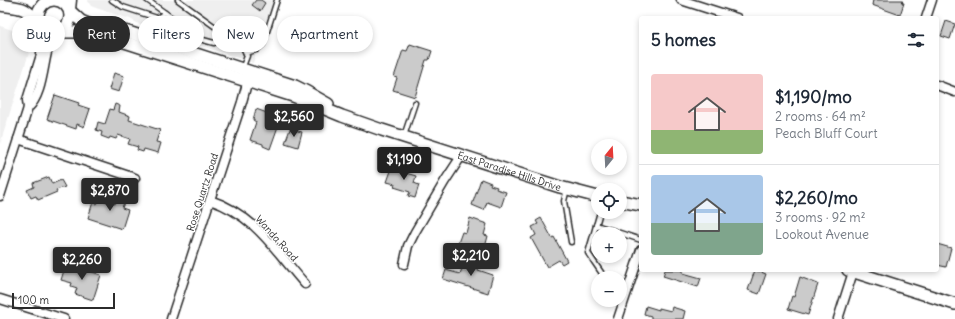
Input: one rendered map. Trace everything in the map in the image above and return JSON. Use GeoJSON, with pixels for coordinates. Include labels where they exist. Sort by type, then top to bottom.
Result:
{"type":"FeatureCollection","features":[{"type":"Feature","properties":{"kind":"main road"},"geometry":{"type":"LineString","coordinates":[[49,0],[62,2],[70,7],[70,20],[65,26]]}},
{"type":"Feature","properties":{"kind":"main road"},"geometry":{"type":"LineString","coordinates":[[39,16],[40,9],[43,5],[54,0]]}},
{"type":"Feature","properties":{"kind":"main road"},"geometry":{"type":"LineString","coordinates":[[0,5],[23,8],[34,16]]}},
{"type":"Feature","properties":{"kind":"main road","name":"East Paradise Hills Drive"},"geometry":{"type":"LineString","coordinates":[[70,7],[82,21],[90,25],[124,31],[245,75],[354,120],[567,189],[591,195]]}},
{"type":"Feature","properties":{"kind":"main road","name":"East Paradise Hills Drive"},"geometry":{"type":"LineString","coordinates":[[65,32],[87,32],[99,34],[245,75]]}},
{"type":"Feature","properties":{"kind":"main road"},"geometry":{"type":"LineString","coordinates":[[627,202],[639,205]]}},
{"type":"Feature","properties":{"kind":"main road"},"geometry":{"type":"LineString","coordinates":[[856,272],[955,304]]}},
{"type":"Feature","properties":{"kind":"street"},"geometry":{"type":"LineString","coordinates":[[681,0],[731,16]]}},
{"type":"Feature","properties":{"kind":"street"},"geometry":{"type":"LineString","coordinates":[[927,16],[932,0]]}},
{"type":"Feature","properties":{"kind":"street"},"geometry":{"type":"LineString","coordinates":[[0,196],[28,108],[27,100],[41,52]]}},
{"type":"Feature","properties":{"kind":"street"},"geometry":{"type":"LineString","coordinates":[[28,108],[33,104],[42,78],[48,52]]}},
{"type":"Feature","properties":{"kind":"street","name":"Rose Quartz Road"},"geometry":{"type":"LineString","coordinates":[[171,319],[242,102],[245,75]]}},
{"type":"Feature","properties":{"kind":"street"},"geometry":{"type":"LineString","coordinates":[[939,86],[955,92]]}},
{"type":"Feature","properties":{"kind":"street"},"geometry":{"type":"LineString","coordinates":[[18,139],[135,178]]}},
{"type":"Feature","properties":{"kind":"street"},"geometry":{"type":"LineString","coordinates":[[404,264],[408,246],[415,232],[445,180],[462,155]]}},
{"type":"Feature","properties":{"kind":"street","name":"Wanda Road"},"geometry":{"type":"LineString","coordinates":[[210,200],[227,207],[253,224],[305,284]]}},
{"type":"Feature","properties":{"kind":"street"},"geometry":{"type":"LineString","coordinates":[[627,282],[639,255]]}},
{"type":"Feature","properties":{"kind":"street"},"geometry":{"type":"LineString","coordinates":[[838,319],[850,272]]}},
{"type":"Feature","properties":{"kind":"street"},"geometry":{"type":"LineString","coordinates":[[0,299],[64,319]]}},
{"type":"Feature","properties":{"kind":"street"},"geometry":{"type":"LineString","coordinates":[[618,319],[620,307]]}},
{"type":"Feature","properties":{"kind":"lane"},"geometry":{"type":"LineString","coordinates":[[112,0],[123,8],[157,18],[165,13]]}},
{"type":"Feature","properties":{"kind":"lane"},"geometry":{"type":"LineString","coordinates":[[147,0],[203,40],[212,43]]}},
{"type":"Feature","properties":{"kind":"lane"},"geometry":{"type":"LineString","coordinates":[[178,0],[212,25]]}},
{"type":"Feature","properties":{"kind":"lane"},"geometry":{"type":"LineString","coordinates":[[245,75],[246,53],[256,50],[263,44],[277,0]]}},
{"type":"Feature","properties":{"kind":"lane"},"geometry":{"type":"LineString","coordinates":[[404,136],[415,103]]}},
{"type":"Feature","properties":{"kind":"lane"},"geometry":{"type":"LineString","coordinates":[[567,189],[564,201],[571,242]]}},
{"type":"Feature","properties":{"kind":"lane"},"geometry":{"type":"LineString","coordinates":[[598,219],[588,253],[600,271]]}},
{"type":"Feature","properties":{"kind":"lane"},"geometry":{"type":"LineString","coordinates":[[596,225],[639,239]]}},
{"type":"Feature","properties":{"kind":"shaded area"},"geometry":{"type":"Polygon","coordinates":[[[87,0],[273,0],[268,16],[212,16],[212,49],[204,47],[204,16],[138,16],[138,24],[130,19],[130,16],[121,16],[91,6],[87,0]]]}},
{"type":"Feature","properties":{"kind":"shaded area"},"geometry":{"type":"Polygon","coordinates":[[[0,26],[12,30],[12,52],[29,52],[0,144],[0,26]]]}},
{"type":"Feature","properties":{"kind":"shaded area"},"geometry":{"type":"Polygon","coordinates":[[[220,52],[256,52],[253,63],[220,52]]]}},
{"type":"Feature","properties":{"kind":"building"},"geometry":{"type":"Polygon","coordinates":[[[256,0],[261,0],[265,3],[260,11],[252,5],[256,0]]]}},
{"type":"Feature","properties":{"kind":"building"},"geometry":{"type":"Polygon","coordinates":[[[873,0],[903,0],[902,3],[904,3],[900,15],[872,5],[873,0]]]}},
{"type":"Feature","properties":{"kind":"building"},"geometry":{"type":"Polygon","coordinates":[[[946,21],[955,24],[950,39],[941,36],[946,21]]]}},
{"type":"Feature","properties":{"kind":"building"},"geometry":{"type":"Polygon","coordinates":[[[410,44],[432,51],[429,60],[426,60],[415,97],[393,90],[397,78],[394,77],[403,50],[407,51],[410,44]]]}},
{"type":"Feature","properties":{"kind":"building"},"geometry":{"type":"Polygon","coordinates":[[[114,73],[124,76],[119,92],[109,89],[114,73]]]}},
{"type":"Feature","properties":{"kind":"building"},"geometry":{"type":"Polygon","coordinates":[[[55,95],[79,103],[78,105],[90,109],[84,127],[77,124],[76,129],[47,119],[55,95]]]}},
{"type":"Feature","properties":{"kind":"building"},"geometry":{"type":"Polygon","coordinates":[[[115,104],[120,106],[119,112],[130,116],[129,120],[160,130],[156,142],[161,143],[158,153],[144,149],[143,152],[137,150],[138,147],[128,144],[130,139],[118,135],[116,139],[110,137],[109,139],[101,136],[102,132],[96,130],[98,122],[105,124],[110,109],[113,110],[115,104]]]}},
{"type":"Feature","properties":{"kind":"building"},"geometry":{"type":"Polygon","coordinates":[[[256,109],[281,118],[270,149],[263,146],[263,144],[250,140],[256,122],[253,120],[256,109]]]}},
{"type":"Feature","properties":{"kind":"building"},"geometry":{"type":"Polygon","coordinates":[[[290,129],[302,132],[298,147],[285,143],[290,129]]]}},
{"type":"Feature","properties":{"kind":"building"},"geometry":{"type":"Polygon","coordinates":[[[401,165],[408,168],[406,173],[416,176],[414,183],[419,185],[415,198],[408,196],[410,192],[394,187],[395,184],[387,182],[392,168],[399,170],[401,165]]]}},
{"type":"Feature","properties":{"kind":"building"},"geometry":{"type":"Polygon","coordinates":[[[49,177],[52,184],[61,180],[65,187],[56,190],[57,192],[38,200],[36,196],[31,198],[27,190],[34,187],[33,183],[49,177]]]}},
{"type":"Feature","properties":{"kind":"building"},"geometry":{"type":"Polygon","coordinates":[[[481,179],[491,183],[490,185],[497,187],[496,189],[506,192],[501,207],[487,202],[484,210],[472,205],[481,179]]]}},
{"type":"Feature","properties":{"kind":"building"},"geometry":{"type":"Polygon","coordinates":[[[118,194],[126,197],[122,208],[128,210],[122,229],[88,218],[93,202],[97,204],[99,199],[115,204],[118,194]]]}},
{"type":"Feature","properties":{"kind":"building"},"geometry":{"type":"Polygon","coordinates":[[[470,218],[487,224],[484,235],[488,236],[484,251],[458,243],[462,232],[466,233],[470,218]]]}},
{"type":"Feature","properties":{"kind":"building"},"geometry":{"type":"Polygon","coordinates":[[[541,218],[552,238],[554,237],[567,261],[562,264],[559,260],[547,267],[531,238],[536,235],[532,227],[538,224],[536,221],[541,218]]]}},
{"type":"Feature","properties":{"kind":"building"},"geometry":{"type":"Polygon","coordinates":[[[939,245],[951,248],[946,267],[939,265],[939,245]]]}},
{"type":"Feature","properties":{"kind":"building"},"geometry":{"type":"Polygon","coordinates":[[[472,258],[480,261],[478,270],[493,275],[488,293],[443,279],[446,270],[460,274],[464,263],[470,265],[472,258]]]}},
{"type":"Feature","properties":{"kind":"building"},"geometry":{"type":"Polygon","coordinates":[[[65,267],[77,270],[78,267],[101,275],[93,300],[75,294],[77,288],[71,286],[72,283],[61,280],[65,267]]]}},
{"type":"Feature","properties":{"kind":"building"},"geometry":{"type":"Polygon","coordinates":[[[664,272],[683,272],[701,278],[698,287],[663,276],[664,272]]]}},
{"type":"Feature","properties":{"kind":"building"},"geometry":{"type":"Polygon","coordinates":[[[754,272],[766,274],[759,294],[748,290],[754,272]]]}},
{"type":"Feature","properties":{"kind":"building"},"geometry":{"type":"Polygon","coordinates":[[[800,277],[818,284],[808,315],[788,309],[792,296],[794,297],[800,277]]]}},
{"type":"Feature","properties":{"kind":"building"},"geometry":{"type":"Polygon","coordinates":[[[646,306],[659,310],[659,308],[671,311],[672,307],[685,311],[683,319],[651,319],[651,316],[644,314],[646,306]]]}}]}
